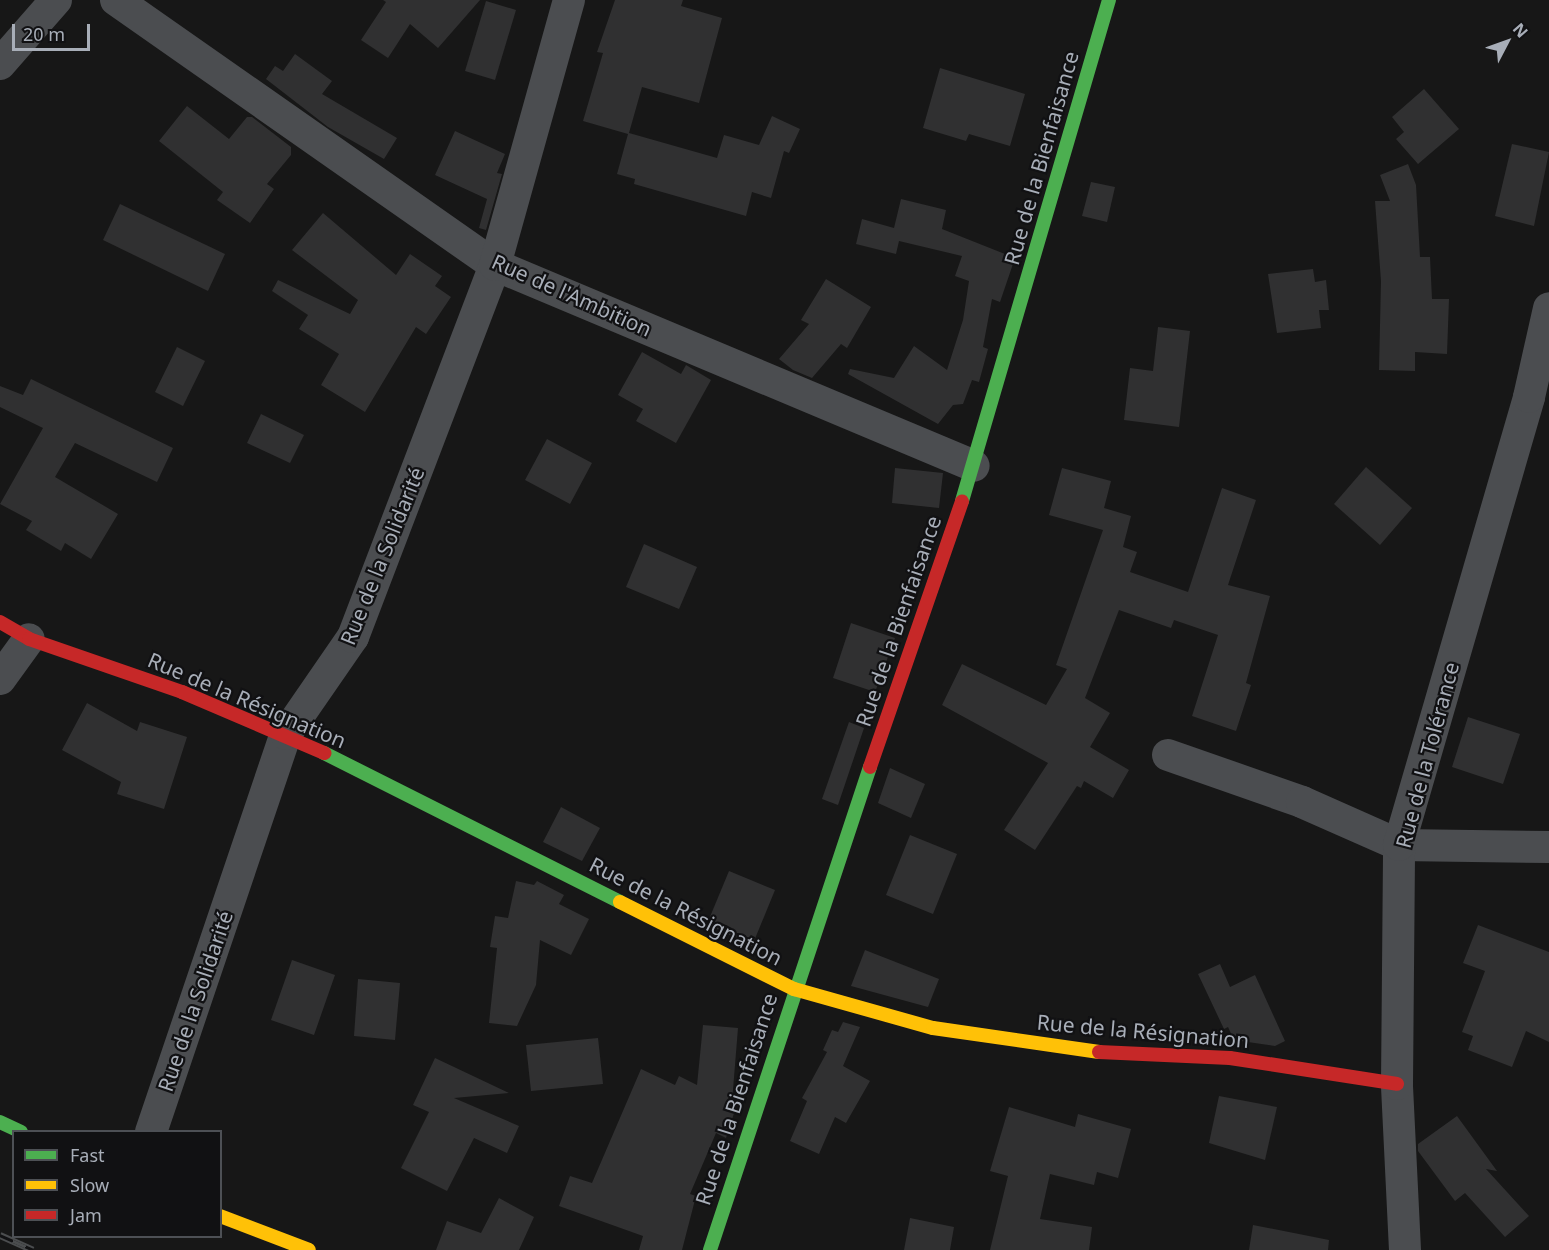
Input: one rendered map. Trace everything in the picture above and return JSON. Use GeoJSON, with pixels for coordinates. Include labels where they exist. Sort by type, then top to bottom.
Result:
{"type":"FeatureCollection","features":[{"type":"Feature","properties":{"kind":"street"},"geometry":{"type":"LineString","coordinates":[[0,63],[57,0]]}},
{"type":"Feature","properties":{"kind":"street","name":"Rue de l'Ambition"},"geometry":{"type":"LineString","coordinates":[[116,0],[495,265],[974,466]]}},
{"type":"Feature","properties":{"kind":"street","name":"Rue de la Solidarité"},"geometry":{"type":"LineString","coordinates":[[151,1130],[286,734],[353,637],[495,265],[569,0]]}},
{"type":"Feature","properties":{"kind":"street","name":"Rue de la Bienfaisance"},"geometry":{"type":"LineString","coordinates":[[710,1250],[794,989],[974,466],[1109,0]]}},
{"type":"Feature","properties":{"kind":"street","name":"Rue de la Tolérance"},"geometry":{"type":"LineString","coordinates":[[1405,1250],[1397,1084],[1399,845],[1539,399],[1549,308]]}},
{"type":"Feature","properties":{"kind":"street","name":"Rue de la Résignation"},"geometry":{"type":"LineString","coordinates":[[0,622],[29,639],[182,692],[286,734],[794,989],[933,1028],[1092,1052],[1230,1058],[1397,1084]]}},
{"type":"Feature","properties":{"kind":"street"},"geometry":{"type":"LineString","coordinates":[[0,679],[29,639]]}},
{"type":"Feature","properties":{"kind":"street"},"geometry":{"type":"LineString","coordinates":[[1168,755],[1302,802],[1399,845],[1549,847]]}},
{"type":"Feature","properties":{"kind":"street"},"geometry":{"type":"LineString","coordinates":[[0,1122],[19,1130]]}},
{"type":"Feature","properties":{"kind":"street"},"geometry":{"type":"LineString","coordinates":[[222,1217],[309,1250]]}},
{"type":"Feature","properties":{"kind":"building"},"geometry":{"type":"Polygon","coordinates":[[[383,0],[480,0],[438,48],[410,24],[388,58],[361,40],[386,2],[383,0]]]}},
{"type":"Feature","properties":{"kind":"building"},"geometry":{"type":"Polygon","coordinates":[[[615,0],[683,0],[681,6],[722,18],[699,103],[642,87],[629,133],[717,158],[724,135],[759,145],[772,116],[800,129],[789,153],[784,151],[771,198],[752,192],[746,216],[634,184],[635,179],[617,174],[628,134],[583,121],[603,53],[597,52],[615,0]]]}},
{"type":"Feature","properties":{"kind":"building"},"geometry":{"type":"Polygon","coordinates":[[[486,1],[516,10],[495,80],[465,71],[486,1]]]}},
{"type":"Feature","properties":{"kind":"building"},"geometry":{"type":"Polygon","coordinates":[[[295,54],[332,81],[322,94],[397,138],[384,159],[328,127],[266,79],[275,66],[283,71],[295,54]]]}},
{"type":"Feature","properties":{"kind":"building"},"geometry":{"type":"Polygon","coordinates":[[[940,68],[1025,94],[1010,146],[969,134],[966,141],[923,128],[940,68]]]}},
{"type":"Feature","properties":{"kind":"building"},"geometry":{"type":"Polygon","coordinates":[[[1424,89],[1459,129],[1418,164],[1396,139],[1404,132],[1392,117],[1424,89]]]}},
{"type":"Feature","properties":{"kind":"building"},"geometry":{"type":"Polygon","coordinates":[[[187,106],[229,139],[247,117],[252,117],[291,147],[291,155],[267,184],[274,189],[250,223],[217,200],[223,192],[159,141],[187,106]]]}},
{"type":"Feature","properties":{"kind":"building"},"geometry":{"type":"Polygon","coordinates":[[[455,131],[505,154],[497,173],[502,174],[486,230],[479,228],[487,199],[435,175],[455,131]]]}},
{"type":"Feature","properties":{"kind":"building"},"geometry":{"type":"Polygon","coordinates":[[[1512,144],[1549,152],[1534,226],[1495,216],[1512,144]]]}},
{"type":"Feature","properties":{"kind":"building"},"geometry":{"type":"Polygon","coordinates":[[[1408,164],[1416,185],[1420,257],[1430,257],[1432,299],[1449,299],[1447,354],[1415,352],[1415,371],[1379,370],[1381,281],[1375,201],[1390,201],[1380,175],[1408,164]]]}},
{"type":"Feature","properties":{"kind":"building"},"geometry":{"type":"Polygon","coordinates":[[[1091,182],[1115,187],[1107,222],[1082,216],[1091,182]]]}},
{"type":"Feature","properties":{"kind":"building"},"geometry":{"type":"Polygon","coordinates":[[[901,199],[946,210],[942,229],[1015,258],[1000,302],[992,299],[983,347],[988,349],[979,382],[972,380],[963,404],[953,405],[938,424],[848,374],[850,369],[894,378],[914,346],[947,370],[963,320],[969,281],[955,276],[962,256],[899,241],[896,254],[856,244],[862,219],[894,228],[901,199]]]}},
{"type":"Feature","properties":{"kind":"building"},"geometry":{"type":"Polygon","coordinates":[[[120,204],[225,254],[208,291],[103,240],[120,204]]]}},
{"type":"Feature","properties":{"kind":"building"},"geometry":{"type":"Polygon","coordinates":[[[323,213],[396,275],[410,254],[442,276],[435,286],[451,297],[426,334],[416,327],[365,412],[321,385],[339,354],[299,329],[308,315],[272,291],[278,280],[350,314],[358,300],[292,250],[323,213]]]}},
{"type":"Feature","properties":{"kind":"building"},"geometry":{"type":"Polygon","coordinates":[[[1313,269],[1315,282],[1326,280],[1329,310],[1319,310],[1321,328],[1277,333],[1268,274],[1313,269]]]}},
{"type":"Feature","properties":{"kind":"building"},"geometry":{"type":"Polygon","coordinates":[[[826,279],[871,307],[847,348],[841,344],[812,378],[793,370],[779,359],[809,324],[801,320],[826,279]]]}},
{"type":"Feature","properties":{"kind":"building"},"geometry":{"type":"Polygon","coordinates":[[[1158,327],[1190,331],[1179,427],[1124,420],[1130,368],[1153,371],[1158,327]]]}},
{"type":"Feature","properties":{"kind":"building"},"geometry":{"type":"Polygon","coordinates":[[[177,347],[205,361],[183,406],[155,392],[177,347]]]}},
{"type":"Feature","properties":{"kind":"building"},"geometry":{"type":"Polygon","coordinates":[[[642,352],[681,374],[686,365],[711,380],[676,443],[636,421],[643,409],[618,395],[642,352]]]}},
{"type":"Feature","properties":{"kind":"building"},"geometry":{"type":"Polygon","coordinates":[[[31,379],[173,448],[157,482],[75,443],[55,477],[118,514],[91,559],[65,543],[61,551],[26,530],[32,521],[0,504],[43,428],[0,407],[0,386],[23,395],[31,379]]]}},
{"type":"Feature","properties":{"kind":"building"},"geometry":{"type":"Polygon","coordinates":[[[261,414],[304,435],[290,463],[247,443],[261,414]]]}},
{"type":"Feature","properties":{"kind":"building"},"geometry":{"type":"Polygon","coordinates":[[[547,439],[592,463],[570,504],[525,480],[547,439]]]}},
{"type":"Feature","properties":{"kind":"building"},"geometry":{"type":"Polygon","coordinates":[[[1366,467],[1412,508],[1380,545],[1334,504],[1366,467]]]}},
{"type":"Feature","properties":{"kind":"building"},"geometry":{"type":"Polygon","coordinates":[[[895,468],[943,473],[939,508],[892,503],[895,468]]]}},
{"type":"Feature","properties":{"kind":"building"},"geometry":{"type":"Polygon","coordinates":[[[1062,468],[1111,481],[1104,508],[1131,516],[1123,547],[1137,552],[1130,572],[1188,592],[1222,488],[1256,500],[1228,585],[1270,596],[1246,683],[1251,685],[1236,731],[1192,716],[1218,635],[1174,620],[1171,628],[1119,610],[1085,698],[1110,713],[1090,747],[1129,770],[1113,798],[1084,781],[1081,788],[1077,786],[1035,850],[1004,830],[1048,763],[942,705],[962,664],[1046,705],[1067,669],[1056,665],[1103,530],[1049,515],[1062,468]]]}},
{"type":"Feature","properties":{"kind":"building"},"geometry":{"type":"Polygon","coordinates":[[[644,544],[697,567],[679,609],[626,587],[644,544]]]}},
{"type":"Feature","properties":{"kind":"building"},"geometry":{"type":"Polygon","coordinates":[[[851,623],[895,638],[875,692],[833,678],[851,623]]]}},
{"type":"Feature","properties":{"kind":"building"},"geometry":{"type":"Polygon","coordinates":[[[87,703],[137,731],[140,722],[187,737],[164,809],[117,794],[121,782],[62,750],[87,703]]]}},
{"type":"Feature","properties":{"kind":"building"},"geometry":{"type":"Polygon","coordinates":[[[1468,717],[1520,734],[1503,784],[1452,767],[1468,717]]]}},
{"type":"Feature","properties":{"kind":"building"},"geometry":{"type":"Polygon","coordinates":[[[849,722],[864,728],[838,805],[822,799],[849,722]]]}},
{"type":"Feature","properties":{"kind":"building"},"geometry":{"type":"Polygon","coordinates":[[[890,768],[925,784],[911,818],[878,803],[890,768]]]}},
{"type":"Feature","properties":{"kind":"building"},"geometry":{"type":"Polygon","coordinates":[[[561,807],[600,828],[582,861],[543,842],[561,807]]]}},
{"type":"Feature","properties":{"kind":"building"},"geometry":{"type":"Polygon","coordinates":[[[910,835],[957,854],[933,914],[886,895],[910,835]]]}},
{"type":"Feature","properties":{"kind":"building"},"geometry":{"type":"Polygon","coordinates":[[[729,871],[775,890],[752,946],[707,924],[729,871]]]}},
{"type":"Feature","properties":{"kind":"building"},"geometry":{"type":"Polygon","coordinates":[[[516,881],[534,885],[537,881],[564,895],[559,904],[589,919],[571,955],[540,940],[536,985],[517,1026],[489,1023],[497,948],[490,947],[495,916],[508,918],[516,881]]]}},
{"type":"Feature","properties":{"kind":"building"},"geometry":{"type":"Polygon","coordinates":[[[1478,925],[1549,952],[1549,1042],[1526,1031],[1512,1067],[1468,1050],[1473,1036],[1462,1032],[1485,971],[1463,963],[1478,925]]]}},
{"type":"Feature","properties":{"kind":"building"},"geometry":{"type":"Polygon","coordinates":[[[865,950],[939,979],[928,1007],[851,986],[865,950]]]}},
{"type":"Feature","properties":{"kind":"building"},"geometry":{"type":"Polygon","coordinates":[[[292,960],[335,975],[314,1035],[271,1020],[292,960]]]}},
{"type":"Feature","properties":{"kind":"building"},"geometry":{"type":"Polygon","coordinates":[[[1220,964],[1230,987],[1255,975],[1285,1041],[1275,1046],[1234,1040],[1228,1027],[1224,1029],[1198,974],[1220,964]]]}},
{"type":"Feature","properties":{"kind":"building"},"geometry":{"type":"Polygon","coordinates":[[[358,979],[400,983],[395,1040],[354,1036],[358,979]]]}},
{"type":"Feature","properties":{"kind":"building"},"geometry":{"type":"Polygon","coordinates":[[[843,1022],[860,1027],[843,1066],[870,1081],[846,1123],[835,1117],[819,1154],[790,1141],[807,1101],[802,1098],[827,1052],[823,1050],[832,1030],[838,1032],[843,1022]]]}},
{"type":"Feature","properties":{"kind":"building"},"geometry":{"type":"Polygon","coordinates":[[[703,1025],[738,1028],[732,1102],[737,1104],[726,1138],[716,1133],[690,1194],[696,1196],[682,1250],[639,1250],[643,1236],[559,1206],[570,1176],[592,1183],[641,1069],[675,1085],[679,1076],[697,1085],[703,1025]]]}},
{"type":"Feature","properties":{"kind":"building"},"geometry":{"type":"Polygon","coordinates":[[[598,1038],[603,1084],[531,1091],[526,1045],[598,1038]]]}},
{"type":"Feature","properties":{"kind":"building"},"geometry":{"type":"Polygon","coordinates":[[[435,1058],[509,1093],[454,1098],[519,1126],[507,1153],[474,1138],[447,1191],[401,1168],[429,1112],[413,1105],[435,1058]]]}},
{"type":"Feature","properties":{"kind":"building"},"geometry":{"type":"Polygon","coordinates":[[[1219,1096],[1277,1107],[1265,1160],[1209,1143],[1219,1096]]]}},
{"type":"Feature","properties":{"kind":"building"},"geometry":{"type":"Polygon","coordinates":[[[1009,1107],[1075,1127],[1078,1114],[1131,1129],[1118,1178],[1097,1172],[1094,1185],[1050,1174],[1040,1219],[1092,1227],[1089,1250],[990,1250],[1008,1176],[990,1171],[1009,1107]]]}},
{"type":"Feature","properties":{"kind":"building"},"geometry":{"type":"Polygon","coordinates":[[[1457,1116],[1497,1171],[1486,1169],[1529,1216],[1505,1237],[1465,1193],[1455,1201],[1418,1151],[1418,1144],[1457,1116]]]}},
{"type":"Feature","properties":{"kind":"building"},"geometry":{"type":"Polygon","coordinates":[[[499,1198],[534,1217],[519,1250],[436,1250],[447,1221],[481,1233],[499,1198]]]}},
{"type":"Feature","properties":{"kind":"building"},"geometry":{"type":"Polygon","coordinates":[[[910,1218],[954,1227],[950,1250],[904,1250],[910,1218]]]}},
{"type":"Feature","properties":{"kind":"building"},"geometry":{"type":"Polygon","coordinates":[[[1253,1225],[1329,1240],[1328,1250],[1249,1250],[1253,1225]]]}},
{"type":"Feature","properties":{"kind":"railway"},"geometry":{"type":"LineString","coordinates":[[0,1235],[33,1250]]}},
{"type":"Feature","properties":{"kind":"traffic: fast"},"geometry":{"type":"LineString","coordinates":[[962,501],[1109,0]]}},
{"type":"Feature","properties":{"kind":"traffic: fast"},"geometry":{"type":"LineString","coordinates":[[324,753],[620,902]]}},
{"type":"Feature","properties":{"kind":"traffic: fast"},"geometry":{"type":"LineString","coordinates":[[710,1250],[870,767]]}},
{"type":"Feature","properties":{"kind":"traffic: fast"},"geometry":{"type":"LineString","coordinates":[[0,1122],[17,1130]]}},
{"type":"Feature","properties":{"kind":"traffic: slow"},"geometry":{"type":"LineString","coordinates":[[620,902],[794,989],[933,1028],[1099,1052]]}},
{"type":"Feature","properties":{"kind":"traffic: slow"},"geometry":{"type":"LineString","coordinates":[[222,1217],[309,1250]]}},
{"type":"Feature","properties":{"kind":"traffic: jam"},"geometry":{"type":"LineString","coordinates":[[870,767],[962,501]]}},
{"type":"Feature","properties":{"kind":"traffic: jam"},"geometry":{"type":"LineString","coordinates":[[0,622],[29,639],[182,692],[324,753]]}},
{"type":"Feature","properties":{"kind":"traffic: jam"},"geometry":{"type":"LineString","coordinates":[[1099,1052],[1230,1058],[1397,1084]]}}]}
